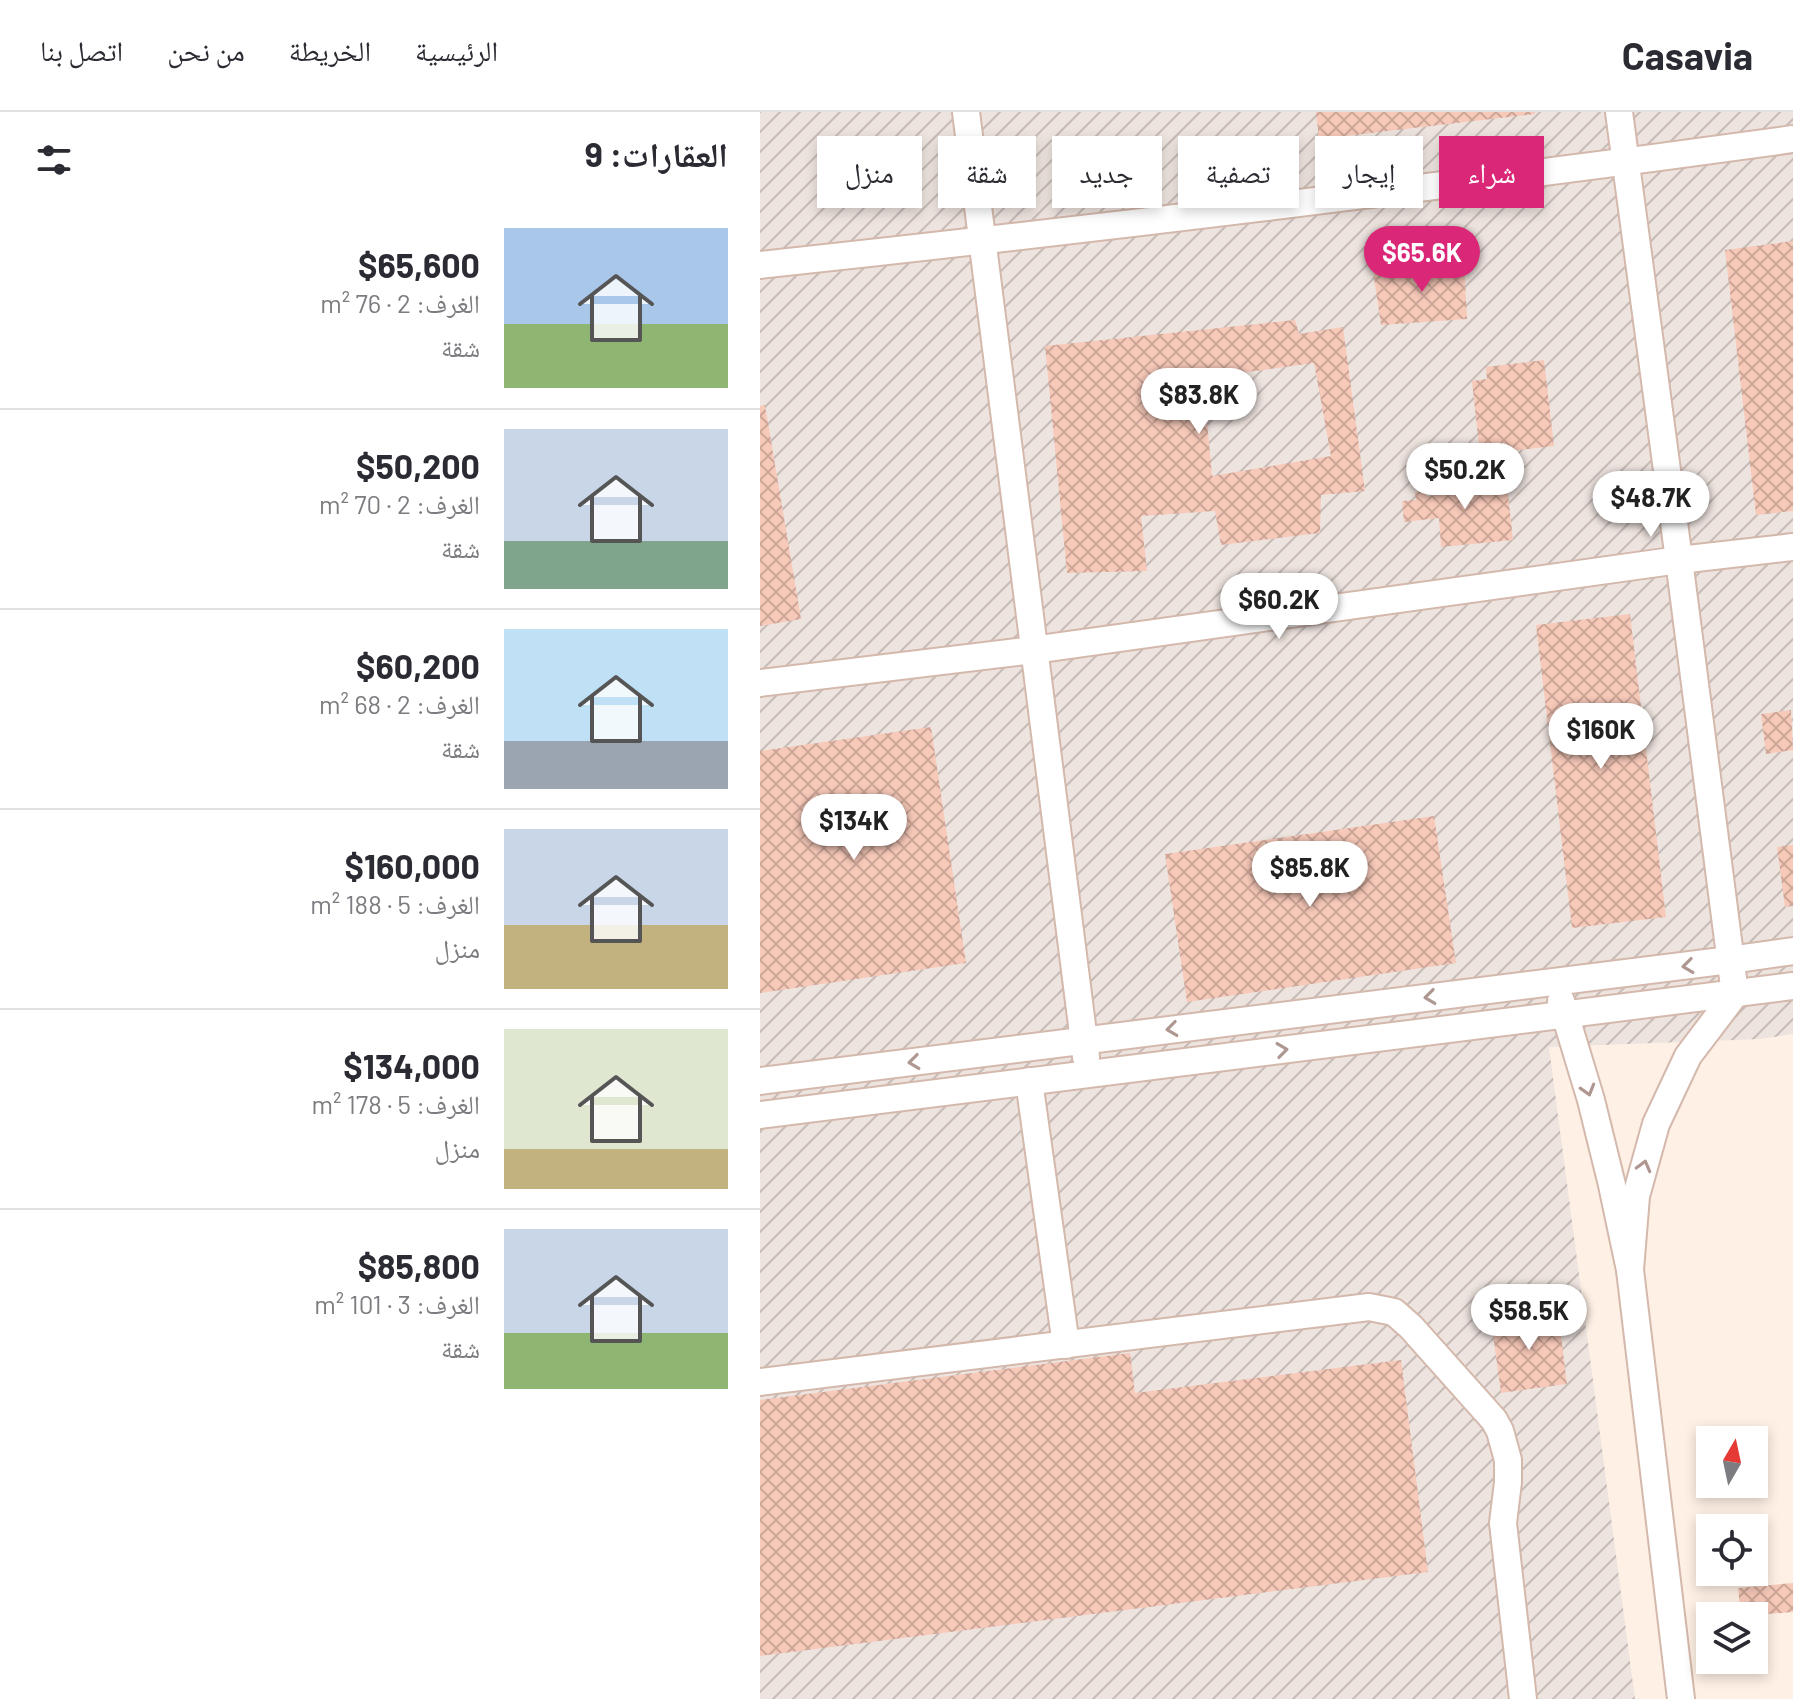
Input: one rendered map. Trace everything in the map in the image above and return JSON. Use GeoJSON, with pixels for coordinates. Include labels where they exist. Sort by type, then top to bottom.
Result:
{"type":"FeatureCollection","features":[{"type":"Feature","properties":{"kind":"street"},"geometry":{"type":"LineString","coordinates":[[966,112],[1087,1074]]}},
{"type":"Feature","properties":{"kind":"street"},"geometry":{"type":"LineString","coordinates":[[1619,112],[1735,994],[1688,1056],[1656,1124],[1636,1196],[1630,1270]]}},
{"type":"Feature","properties":{"kind":"street"},"geometry":{"type":"LineString","coordinates":[[760,265],[981,241],[1793,139]]}},
{"type":"Feature","properties":{"kind":"street"},"geometry":{"type":"LineString","coordinates":[[760,683],[1033,650],[1679,560],[1793,547]]}},
{"type":"Feature","properties":{"kind":"street"},"geometry":{"type":"LineString","coordinates":[[760,1081],[1793,951]]}},
{"type":"Feature","properties":{"kind":"street"},"geometry":{"type":"LineString","coordinates":[[1555,982],[1591,1100],[1630,1270],[1681,1699]]}},
{"type":"Feature","properties":{"kind":"street"},"geometry":{"type":"LineString","coordinates":[[760,1115],[1793,986]]}},
{"type":"Feature","properties":{"kind":"street"},"geometry":{"type":"LineString","coordinates":[[1029,1081],[1066,1345]]}},
{"type":"Feature","properties":{"kind":"street"},"geometry":{"type":"LineString","coordinates":[[760,1382],[1369,1307],[1394,1312],[1421,1338],[1494,1420],[1500,1431],[1508,1460],[1503,1523],[1523,1699]]}},
{"type":"Feature","properties":{"kind":"shaded area"},"geometry":{"type":"Polygon","coordinates":[[[760,112],[1793,112],[1793,1034],[1761,1039],[1549,1047],[1635,1699],[760,1699],[760,112]]]}},
{"type":"Feature","properties":{"kind":"building"},"geometry":{"type":"Polygon","coordinates":[[[1316,112],[1535,112],[1345,136],[1319,136],[1316,112]]]}},
{"type":"Feature","properties":{"kind":"building"},"geometry":{"type":"Polygon","coordinates":[[[1793,241],[1793,511],[1756,515],[1725,250],[1793,241]]]}},
{"type":"Feature","properties":{"kind":"building"},"geometry":{"type":"Polygon","coordinates":[[[1464,262],[1467,319],[1381,325],[1373,271],[1464,262]]]}},
{"type":"Feature","properties":{"kind":"building"},"geometry":{"type":"Polygon","coordinates":[[[1295,320],[1299,334],[1343,327],[1365,491],[1321,495],[1320,533],[1221,545],[1215,511],[1141,516],[1147,571],[1067,573],[1045,346],[1295,320]],[[1314,363],[1203,378],[1212,476],[1331,456],[1314,363]]]}},
{"type":"Feature","properties":{"kind":"building"},"geometry":{"type":"Polygon","coordinates":[[[1544,360],[1554,446],[1494,453],[1493,444],[1479,446],[1472,381],[1487,379],[1486,367],[1544,360]]]}},
{"type":"Feature","properties":{"kind":"building"},"geometry":{"type":"Polygon","coordinates":[[[765,405],[801,619],[760,626],[760,406],[765,405]]]}},
{"type":"Feature","properties":{"kind":"building"},"geometry":{"type":"Polygon","coordinates":[[[1480,472],[1481,487],[1507,485],[1513,540],[1441,547],[1439,518],[1404,522],[1402,501],[1416,500],[1415,492],[1427,491],[1427,496],[1447,494],[1446,476],[1480,472]]]}},
{"type":"Feature","properties":{"kind":"building"},"geometry":{"type":"Polygon","coordinates":[[[1630,614],[1666,917],[1572,928],[1536,625],[1630,614]]]}},
{"type":"Feature","properties":{"kind":"building"},"geometry":{"type":"Polygon","coordinates":[[[1791,710],[1793,750],[1766,754],[1761,714],[1791,710]]]}},
{"type":"Feature","properties":{"kind":"building"},"geometry":{"type":"Polygon","coordinates":[[[931,727],[966,963],[760,993],[760,751],[931,727]]]}},
{"type":"Feature","properties":{"kind":"building"},"geometry":{"type":"Polygon","coordinates":[[[1434,816],[1456,963],[1187,1002],[1165,854],[1434,816]]]}},
{"type":"Feature","properties":{"kind":"building"},"geometry":{"type":"Polygon","coordinates":[[[1793,845],[1793,906],[1785,907],[1777,847],[1793,845]]]}},
{"type":"Feature","properties":{"kind":"building"},"geometry":{"type":"Polygon","coordinates":[[[1558,1312],[1567,1384],[1501,1393],[1491,1320],[1558,1312]]]}},
{"type":"Feature","properties":{"kind":"building"},"geometry":{"type":"Polygon","coordinates":[[[1130,1353],[1135,1393],[1401,1360],[1428,1572],[760,1656],[760,1400],[1130,1353]]]}},
{"type":"Feature","properties":{"kind":"building"},"geometry":{"type":"Polygon","coordinates":[[[1793,1583],[1793,1612],[1768,1614],[1768,1602],[1740,1602],[1738,1588],[1793,1583]]]}}]}
